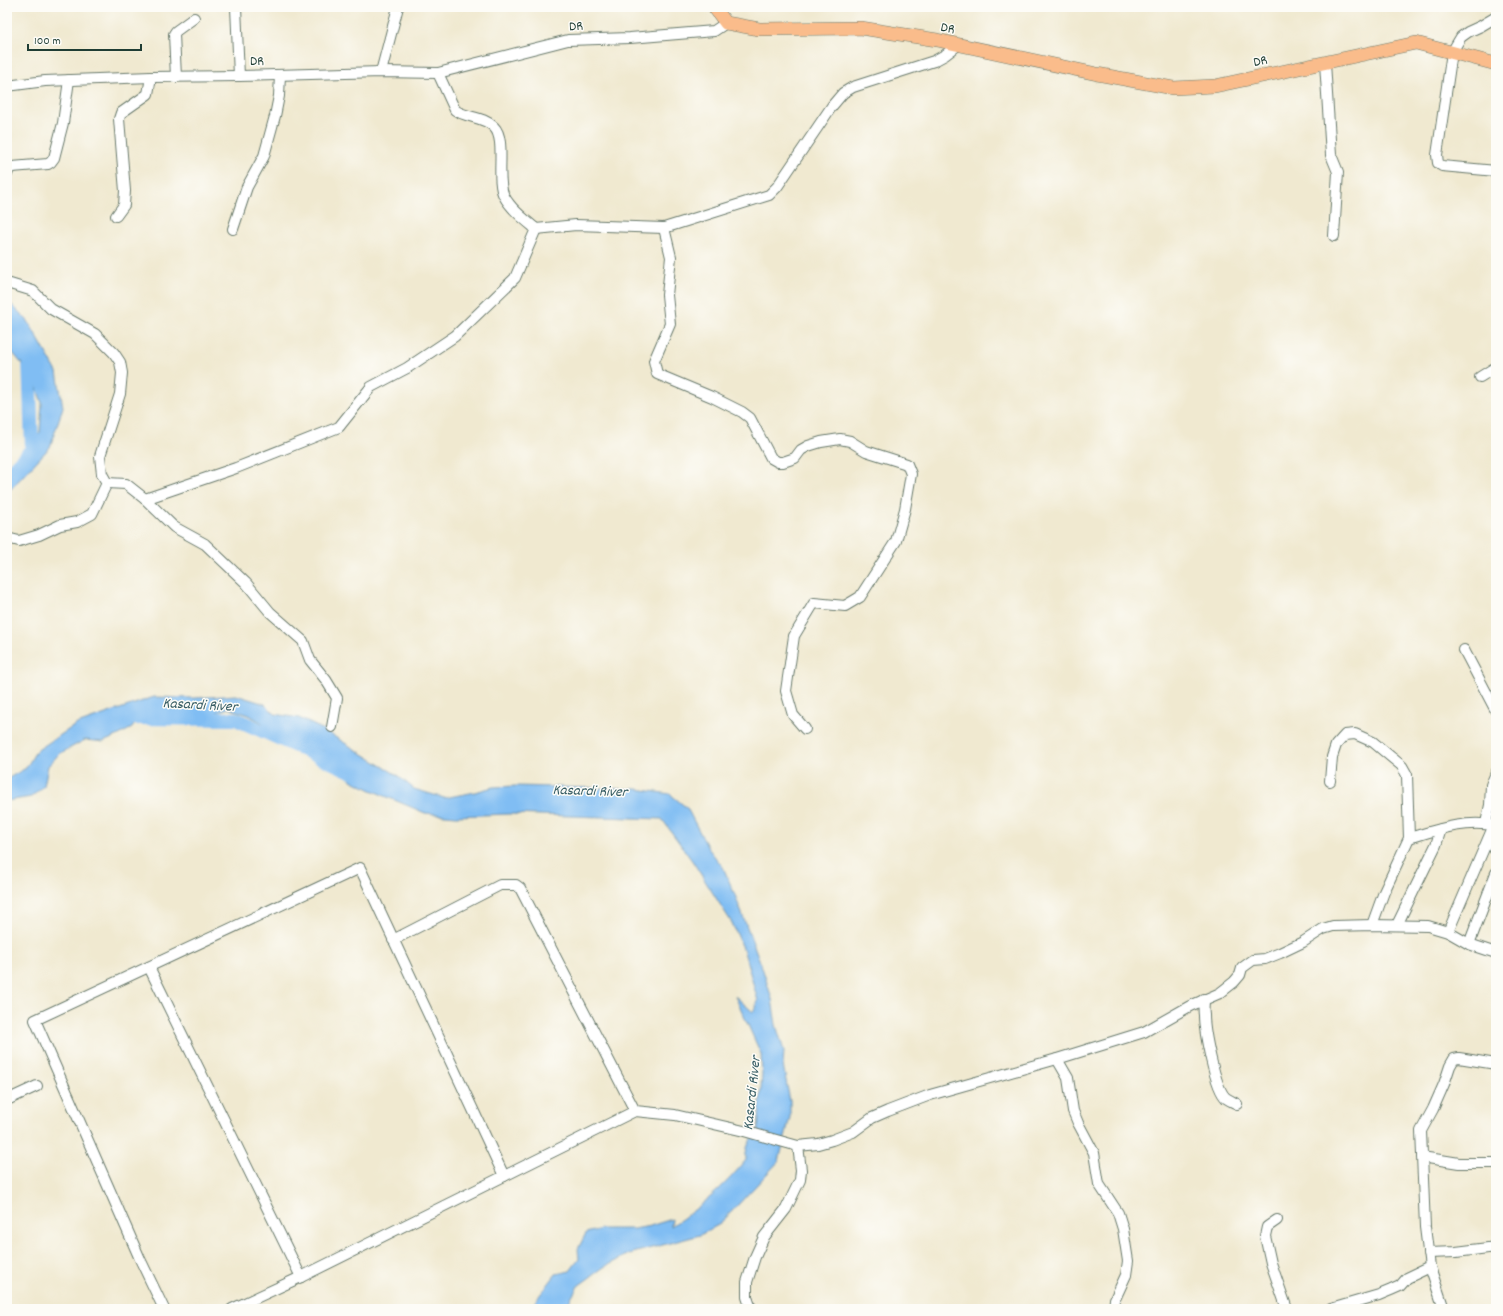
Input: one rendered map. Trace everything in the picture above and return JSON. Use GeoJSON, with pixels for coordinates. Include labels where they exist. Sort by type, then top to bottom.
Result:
{"type":"FeatureCollection","features":[{"type":"Feature","properties":{"kind":"main road"},"geometry":{"type":"LineString","coordinates":[[714,7],[726,24]]}},
{"type":"Feature","properties":{"kind":"main road","name":"DR"},"geometry":{"type":"LineString","coordinates":[[726,24],[760,28],[861,28],[958,45],[1173,88],[1216,86],[1416,43],[1496,64]]}},
{"type":"Feature","properties":{"kind":"street"},"geometry":{"type":"LineString","coordinates":[[236,7],[239,76]]}},
{"type":"Feature","properties":{"kind":"street"},"geometry":{"type":"LineString","coordinates":[[381,72],[398,7]]}},
{"type":"Feature","properties":{"kind":"street"},"geometry":{"type":"LineString","coordinates":[[1496,17],[1461,37],[1452,52],[1437,155],[1438,163],[1442,166],[1496,171]]}},
{"type":"Feature","properties":{"kind":"street"},"geometry":{"type":"LineString","coordinates":[[176,77],[174,34],[194,18]]}},
{"type":"Feature","properties":{"kind":"street","name":"DR"},"geometry":{"type":"LineString","coordinates":[[7,86],[45,81],[151,77],[381,72],[438,73],[568,40],[630,38],[714,31],[726,24]]}},
{"type":"Feature","properties":{"kind":"street"},"geometry":{"type":"LineString","coordinates":[[438,73],[455,110],[460,114],[488,123],[495,128],[499,138],[501,187],[504,196],[514,210],[536,229],[576,225],[664,228],[769,195],[777,187],[832,106],[843,93],[853,87],[934,61],[958,45]]}},
{"type":"Feature","properties":{"kind":"street"},"geometry":{"type":"LineString","coordinates":[[1324,63],[1330,155],[1338,172],[1334,236]]}},
{"type":"Feature","properties":{"kind":"street"},"geometry":{"type":"LineString","coordinates":[[233,229],[247,187],[264,156],[279,96],[280,75]]}},
{"type":"Feature","properties":{"kind":"street"},"geometry":{"type":"LineString","coordinates":[[116,216],[124,205],[125,191],[119,119],[121,113],[148,94],[151,77]]}},
{"type":"Feature","properties":{"kind":"street"},"geometry":{"type":"LineString","coordinates":[[7,174],[9,169],[12,167],[48,164],[54,158],[63,123],[69,80]]}},
{"type":"Feature","properties":{"kind":"street"},"geometry":{"type":"LineString","coordinates":[[664,228],[671,257],[667,295],[670,324],[654,360],[658,374],[712,397],[742,412],[750,418],[771,458],[778,462],[795,458],[801,450],[808,446],[840,439],[850,441],[866,451],[902,461],[907,464],[910,469],[911,474],[905,509],[896,541],[860,597],[845,606],[814,603],[794,636],[786,691],[793,715],[805,729]]}},
{"type":"Feature","properties":{"kind":"street"},"geometry":{"type":"LineString","coordinates":[[145,499],[236,468],[339,427],[371,387],[407,368],[456,336],[515,278],[536,229]]}},
{"type":"Feature","properties":{"kind":"street"},"geometry":{"type":"LineString","coordinates":[[7,283],[33,291],[50,309],[95,334],[114,353],[120,362],[122,373],[120,394],[100,456],[102,474],[107,482]]}},
{"type":"Feature","properties":{"kind":"street"},"geometry":{"type":"LineString","coordinates":[[1480,377],[1496,367]]}},
{"type":"Feature","properties":{"kind":"street"},"geometry":{"type":"LineString","coordinates":[[107,482],[126,484],[145,499],[174,527],[205,544],[246,583],[270,612],[303,641],[310,660],[326,680],[337,698],[332,727]]}},
{"type":"Feature","properties":{"kind":"street"},"geometry":{"type":"LineString","coordinates":[[7,538],[19,541],[39,535],[60,525],[77,522],[92,514],[107,482]]}},
{"type":"Feature","properties":{"kind":"street"},"geometry":{"type":"LineString","coordinates":[[1464,650],[1496,711]]}},
{"type":"Feature","properties":{"kind":"street"},"geometry":{"type":"LineString","coordinates":[[1330,781],[1332,757],[1336,745],[1345,735],[1355,734],[1373,742],[1402,766],[1407,775],[1409,838],[1384,892],[1372,925]]}},
{"type":"Feature","properties":{"kind":"street"},"geometry":{"type":"LineString","coordinates":[[1448,932],[1492,825],[1490,785],[1496,772]]}},
{"type":"Feature","properties":{"kind":"street"},"geometry":{"type":"LineString","coordinates":[[1409,838],[1441,829],[1463,825],[1492,825]]}},
{"type":"Feature","properties":{"kind":"street"},"geometry":{"type":"LineString","coordinates":[[1397,925],[1436,845],[1441,829]]}},
{"type":"Feature","properties":{"kind":"street"},"geometry":{"type":"LineString","coordinates":[[164,1309],[140,1259],[35,1020],[360,868],[504,1176]]}},
{"type":"Feature","properties":{"kind":"street"},"geometry":{"type":"LineString","coordinates":[[1469,944],[1496,873]]}},
{"type":"Feature","properties":{"kind":"street"},"geometry":{"type":"LineString","coordinates":[[393,940],[500,885],[516,885],[520,888],[635,1111]]}},
{"type":"Feature","properties":{"kind":"street"},"geometry":{"type":"LineString","coordinates":[[232,1309],[635,1111],[675,1115],[793,1144],[818,1144],[853,1132],[872,1118],[930,1095],[1057,1059],[1144,1032],[1170,1016],[1204,999],[1220,993],[1234,982],[1240,975],[1242,968],[1253,960],[1264,959],[1280,954],[1323,929],[1333,926],[1428,926],[1448,932],[1469,944],[1496,953]]}},
{"type":"Feature","properties":{"kind":"street"},"geometry":{"type":"LineString","coordinates":[[149,967],[301,1276]]}},
{"type":"Feature","properties":{"kind":"street"},"geometry":{"type":"LineString","coordinates":[[1204,999],[1206,1033],[1220,1090],[1225,1098],[1237,1104]]}},
{"type":"Feature","properties":{"kind":"street"},"geometry":{"type":"LineString","coordinates":[[1444,1308],[1428,1253],[1425,1227],[1421,1131],[1433,1109],[1454,1059],[1459,1058],[1496,1064]]}},
{"type":"Feature","properties":{"kind":"street"},"geometry":{"type":"LineString","coordinates":[[1057,1059],[1068,1078],[1073,1111],[1094,1153],[1099,1184],[1118,1212],[1124,1229],[1128,1261],[1126,1275],[1115,1299],[1114,1309]]}},
{"type":"Feature","properties":{"kind":"street"},"geometry":{"type":"LineString","coordinates":[[7,1100],[37,1086]]}},
{"type":"Feature","properties":{"kind":"street"},"geometry":{"type":"LineString","coordinates":[[751,1309],[747,1297],[747,1282],[755,1257],[764,1237],[786,1210],[800,1180],[801,1170],[793,1144]]}},
{"type":"Feature","properties":{"kind":"street"},"geometry":{"type":"LineString","coordinates":[[1422,1157],[1459,1163],[1496,1163]]}},
{"type":"Feature","properties":{"kind":"street"},"geometry":{"type":"LineString","coordinates":[[1277,1220],[1266,1227],[1264,1236],[1271,1263],[1287,1309]]}},
{"type":"Feature","properties":{"kind":"street"},"geometry":{"type":"LineString","coordinates":[[1428,1253],[1456,1252],[1496,1247]]}},
{"type":"Feature","properties":{"kind":"street"},"geometry":{"type":"LineString","coordinates":[[1331,1309],[1379,1295],[1400,1286],[1407,1278],[1432,1271]]}},
{"type":"Feature","properties":{"kind":"water"},"geometry":{"type":"Polygon","coordinates":[[[7,300],[28,321],[57,372],[63,407],[50,447],[7,493],[7,470],[40,432],[42,403],[33,377],[7,346],[7,300]]]}},
{"type":"Feature","properties":{"kind":"water"},"geometry":{"type":"Polygon","coordinates":[[[236,695],[265,704],[275,714],[299,718],[322,729],[397,775],[414,789],[444,798],[493,787],[516,786],[637,789],[670,794],[687,808],[708,848],[723,867],[762,967],[772,999],[776,1025],[784,1051],[783,1065],[790,1101],[790,1117],[779,1161],[720,1224],[700,1235],[629,1254],[604,1267],[578,1286],[565,1309],[532,1309],[536,1300],[556,1274],[570,1271],[579,1259],[578,1249],[586,1233],[601,1229],[634,1229],[672,1219],[671,1226],[692,1212],[730,1179],[746,1160],[748,1144],[758,1132],[762,1074],[761,1054],[735,996],[753,1012],[758,1001],[743,948],[732,923],[693,862],[662,819],[509,814],[456,816],[425,813],[351,780],[346,768],[323,751],[273,733],[262,723],[249,715],[228,708],[199,719],[174,721],[158,717],[137,721],[132,728],[103,742],[85,740],[59,754],[48,766],[44,786],[31,797],[7,801],[7,779],[26,768],[36,751],[77,724],[154,697],[194,698],[236,695]]]}},
{"type":"Feature","properties":{"kind":"waterway","name":"Kasardi River"},"geometry":{"type":"LineString","coordinates":[[7,328],[29,359],[32,449],[7,475]]}},
{"type":"Feature","properties":{"kind":"waterway","name":"Kasardi River"},"geometry":{"type":"LineString","coordinates":[[133,718],[236,719],[364,777]]}}]}
